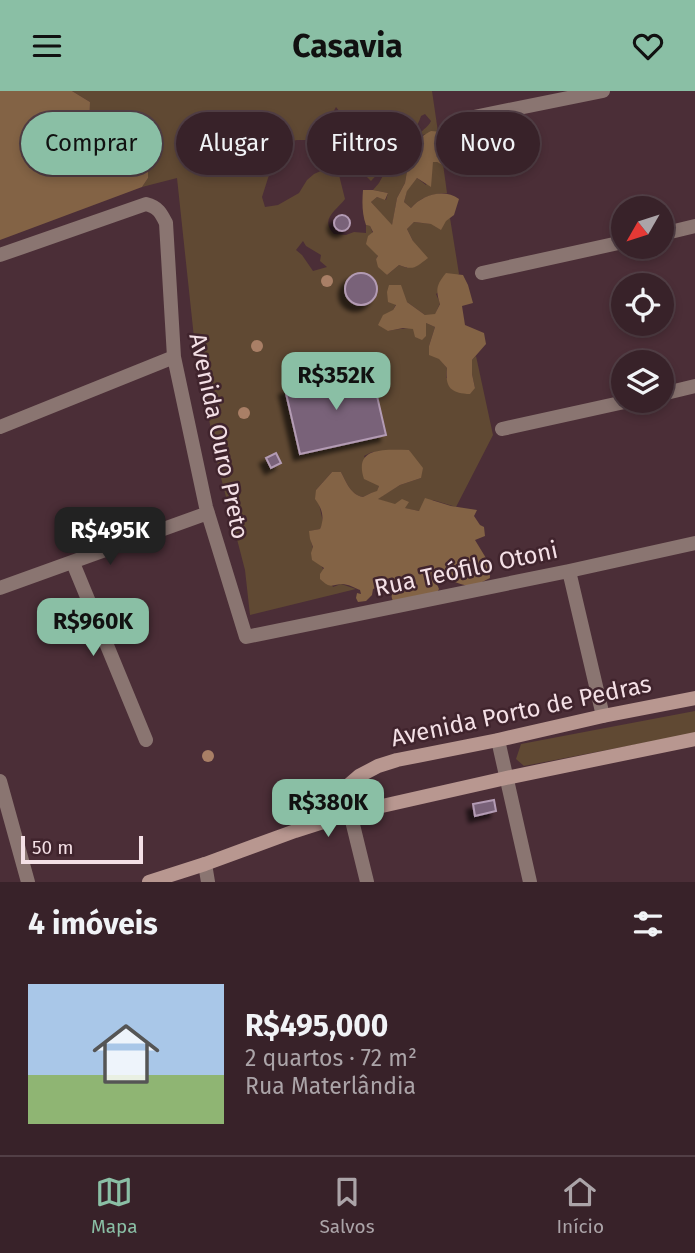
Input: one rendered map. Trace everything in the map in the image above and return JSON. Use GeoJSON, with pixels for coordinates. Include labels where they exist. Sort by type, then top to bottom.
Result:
{"type":"FeatureCollection","features":[{"type":"Feature","properties":{"kind":"main road","name":"Avenida Porto de Pedras"},"geometry":{"type":"LineString","coordinates":[[295,831],[359,776],[378,766],[695,698]]}},
{"type":"Feature","properties":{"kind":"main road","name":"Avenida Porto de Pedras"},"geometry":{"type":"LineString","coordinates":[[149,882],[351,813],[695,739]]}},
{"type":"Feature","properties":{"kind":"street"},"geometry":{"type":"LineString","coordinates":[[499,112],[603,91]]}},
{"type":"Feature","properties":{"kind":"street","name":"Avenida Ouro Preto"},"geometry":{"type":"LineString","coordinates":[[0,255],[146,204],[157,208],[166,223],[174,357],[208,513],[246,637]]}},
{"type":"Feature","properties":{"kind":"street"},"geometry":{"type":"LineString","coordinates":[[674,231],[695,226]]}},
{"type":"Feature","properties":{"kind":"street"},"geometry":{"type":"LineString","coordinates":[[482,273],[611,245]]}},
{"type":"Feature","properties":{"kind":"street"},"geometry":{"type":"LineString","coordinates":[[0,427],[174,357]]}},
{"type":"Feature","properties":{"kind":"street"},"geometry":{"type":"LineString","coordinates":[[674,391],[695,386]]}},
{"type":"Feature","properties":{"kind":"street"},"geometry":{"type":"LineString","coordinates":[[502,429],[611,405]]}},
{"type":"Feature","properties":{"kind":"street"},"geometry":{"type":"LineString","coordinates":[[0,588],[208,513]]}},
{"type":"Feature","properties":{"kind":"street","name":"Rua Teófilo Otoni"},"geometry":{"type":"LineString","coordinates":[[246,637],[695,543]]}},
{"type":"Feature","properties":{"kind":"street"},"geometry":{"type":"LineString","coordinates":[[72,562],[145,740]]}},
{"type":"Feature","properties":{"kind":"street"},"geometry":{"type":"LineString","coordinates":[[569,571],[603,716]]}},
{"type":"Feature","properties":{"kind":"street"},"geometry":{"type":"LineString","coordinates":[[498,740],[530,882]]}},
{"type":"Feature","properties":{"kind":"street"},"geometry":{"type":"LineString","coordinates":[[0,781],[28,882]]}},
{"type":"Feature","properties":{"kind":"street"},"geometry":{"type":"LineString","coordinates":[[344,788],[367,882]]}},
{"type":"Feature","properties":{"kind":"street"},"geometry":{"type":"LineString","coordinates":[[205,864],[208,882]]}},
{"type":"Feature","properties":{"kind":"shaded area"},"geometry":{"type":"Polygon","coordinates":[[[0,91],[72,91],[90,102],[90,112],[21,112],[21,175],[148,175],[148,178],[142,187],[0,240],[0,91]]]}},
{"type":"Feature","properties":{"kind":"shaded area"},"geometry":{"type":"Polygon","coordinates":[[[72,91],[432,91],[436,132],[422,135],[422,131],[431,121],[425,114],[422,116],[422,112],[340,112],[336,107],[333,112],[307,112],[307,140],[293,141],[293,112],[176,112],[176,175],[269,175],[262,197],[265,207],[278,205],[299,193],[313,175],[339,175],[345,199],[329,219],[330,229],[334,234],[346,235],[354,232],[366,233],[366,225],[370,226],[378,256],[376,259],[387,275],[399,265],[407,268],[413,241],[407,229],[414,222],[441,222],[450,218],[459,274],[436,294],[440,303],[435,315],[425,315],[407,302],[396,304],[388,331],[426,323],[435,327],[429,346],[447,368],[446,378],[475,388],[472,360],[476,356],[493,435],[456,507],[433,500],[419,511],[377,499],[400,485],[421,478],[409,450],[372,452],[364,456],[379,486],[377,492],[363,497],[352,491],[341,472],[332,472],[316,490],[323,522],[320,529],[310,531],[311,539],[315,553],[333,587],[341,584],[356,589],[250,615],[245,570],[218,466],[195,347],[177,178],[142,187],[148,175],[162,175],[162,112],[90,112],[90,102],[72,91]],[[303,241],[296,250],[313,271],[327,267],[320,261],[321,255],[306,246],[303,241]]]}},
{"type":"Feature","properties":{"kind":"shaded area"},"geometry":{"type":"Polygon","coordinates":[[[431,131],[436,131],[436,162],[433,162],[431,187],[417,178],[407,191],[404,202],[411,208],[434,195],[447,194],[459,199],[454,215],[446,221],[441,230],[431,224],[414,222],[407,229],[413,241],[428,258],[415,267],[399,265],[387,275],[378,267],[378,256],[366,244],[368,236],[373,232],[365,221],[363,190],[388,193],[385,200],[377,197],[371,202],[392,225],[397,198],[406,175],[422,175],[422,137],[431,131]]]}},
{"type":"Feature","properties":{"kind":"shaded area"},"geometry":{"type":"Polygon","coordinates":[[[433,162],[436,162],[436,175],[445,175],[447,193],[427,197],[411,208],[404,202],[407,190],[417,178],[426,185],[433,162]]]}},
{"type":"Feature","properties":{"kind":"shaded area"},"geometry":{"type":"Polygon","coordinates":[[[366,175],[377,175],[371,181],[366,175]]]}},
{"type":"Feature","properties":{"kind":"shaded area"},"geometry":{"type":"Polygon","coordinates":[[[383,175],[406,175],[397,198],[392,226],[371,202],[377,197],[386,200],[388,193],[373,190],[383,175]]]}},
{"type":"Feature","properties":{"kind":"shaded area"},"geometry":{"type":"Polygon","coordinates":[[[446,273],[463,275],[473,303],[462,306],[465,325],[484,333],[486,344],[472,360],[475,388],[470,394],[450,388],[447,368],[439,359],[429,355],[435,327],[426,323],[426,336],[422,340],[415,337],[413,329],[388,331],[378,325],[383,315],[393,310],[396,305],[388,302],[389,285],[401,285],[407,302],[425,315],[435,314],[440,304],[438,287],[446,273]]]}},
{"type":"Feature","properties":{"kind":"shaded area"},"geometry":{"type":"Polygon","coordinates":[[[382,450],[409,450],[423,468],[421,478],[400,485],[378,499],[395,504],[402,499],[409,502],[405,508],[419,511],[425,498],[477,510],[474,516],[484,527],[485,536],[475,540],[489,563],[490,578],[470,585],[442,578],[436,582],[439,589],[435,596],[393,601],[392,593],[396,584],[393,581],[373,589],[372,595],[366,601],[358,602],[356,598],[357,593],[361,594],[360,590],[344,584],[326,584],[320,579],[324,568],[312,560],[313,547],[309,531],[320,529],[322,521],[321,510],[315,499],[316,490],[332,472],[341,472],[355,494],[363,497],[377,491],[379,486],[364,479],[362,468],[367,455],[382,450]]]}},
{"type":"Feature","properties":{"kind":"shaded area"},"geometry":{"type":"Polygon","coordinates":[[[695,711],[695,733],[524,766],[516,759],[521,744],[695,711]]]}},
{"type":"Feature","properties":{"kind":"building"},"geometry":{"type":"Polygon","coordinates":[[[342,215],[348,217],[348,229],[342,231],[336,229],[334,223],[336,217],[342,215]]]}},
{"type":"Feature","properties":{"kind":"building"},"geometry":{"type":"Polygon","coordinates":[[[361,273],[372,278],[377,289],[372,300],[361,305],[350,300],[345,289],[350,278],[361,273]]]}},
{"type":"Feature","properties":{"kind":"building"},"geometry":{"type":"Polygon","coordinates":[[[336,361],[340,377],[312,383],[307,368],[336,361]]]}},
{"type":"Feature","properties":{"kind":"building"},"geometry":{"type":"Polygon","coordinates":[[[371,370],[386,435],[300,454],[285,389],[371,370]]]}},
{"type":"Feature","properties":{"kind":"building"},"geometry":{"type":"Polygon","coordinates":[[[276,453],[281,463],[271,468],[266,458],[276,453]]]}},
{"type":"Feature","properties":{"kind":"building"},"geometry":{"type":"Polygon","coordinates":[[[494,800],[496,811],[475,816],[473,804],[494,800]]]}}]}
